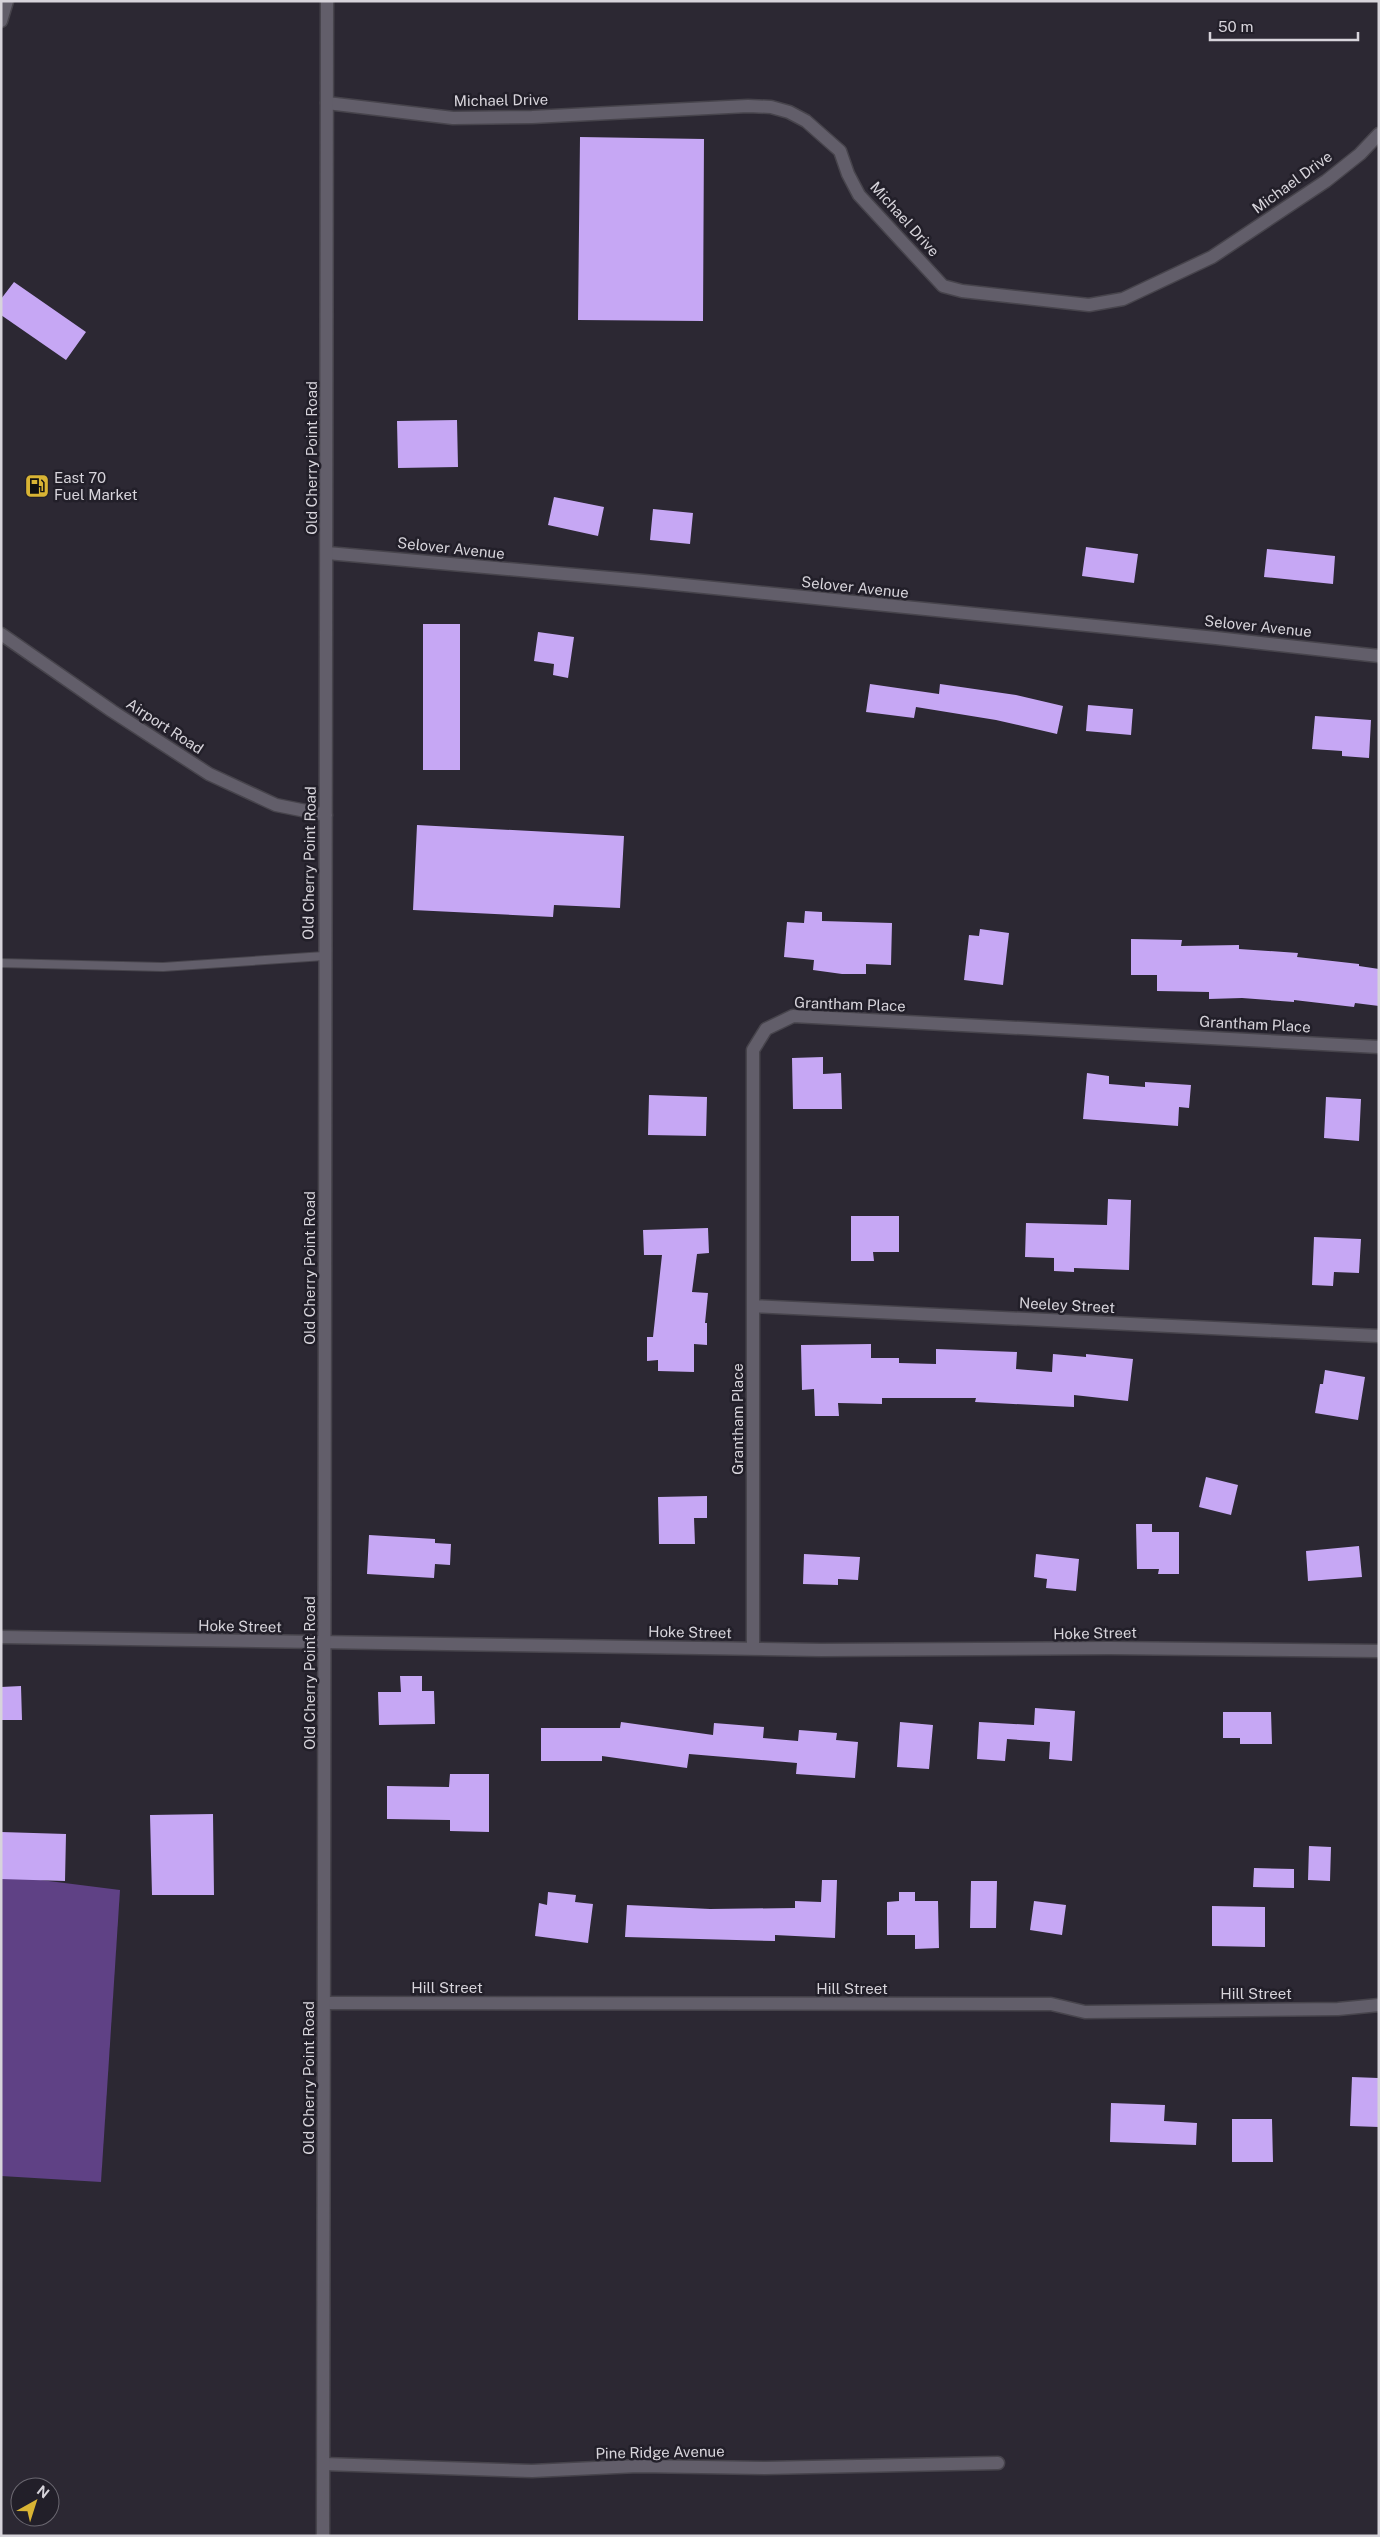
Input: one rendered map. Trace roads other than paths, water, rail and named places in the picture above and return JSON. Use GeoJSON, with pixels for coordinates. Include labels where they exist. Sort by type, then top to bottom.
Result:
{"type":"FeatureCollection","features":[{"type":"Feature","properties":{"kind":"street"},"geometry":{"type":"LineString","coordinates":[[1,21],[6,1]]}},
{"type":"Feature","properties":{"kind":"street","name":"Old Cherry Point Road"},"geometry":{"type":"LineString","coordinates":[[323,2536],[327,1]]}},
{"type":"Feature","properties":{"kind":"street","name":"Michael Drive"},"geometry":{"type":"LineString","coordinates":[[327,103],[452,118],[532,117],[748,106],[780,110],[806,122],[840,151],[848,174],[859,195],[943,286],[962,291],[1089,305],[1108,304],[1123,299],[1212,257],[1326,181],[1360,154],[1379,134]]}},
{"type":"Feature","properties":{"kind":"street","name":"Selover Avenue"},"geometry":{"type":"LineString","coordinates":[[327,553],[644,581],[1379,656]]}},
{"type":"Feature","properties":{"kind":"street","name":"Airport Road"},"geometry":{"type":"LineString","coordinates":[[1,634],[112,711],[209,774],[276,805],[326,815]]}},
{"type":"Feature","properties":{"kind":"street","name":"Grantham Place"},"geometry":{"type":"LineString","coordinates":[[754,1649],[753,1050],[766,1029],[793,1016],[1379,1047]]}},
{"type":"Feature","properties":{"kind":"street","name":"Neeley Street"},"geometry":{"type":"LineString","coordinates":[[753,1306],[1379,1336]]}},
{"type":"Feature","properties":{"kind":"street","name":"Hoke Street"},"geometry":{"type":"LineString","coordinates":[[1,1637],[325,1644],[754,1649],[1379,1651]]}},
{"type":"Feature","properties":{"kind":"street","name":"Hill Street"},"geometry":{"type":"LineString","coordinates":[[324,2003],[1051,2004],[1086,2012],[1338,2009],[1379,2005]]}},
{"type":"Feature","properties":{"kind":"street","name":"Pine Ridge Avenue"},"geometry":{"type":"LineString","coordinates":[[324,2464],[532,2471],[638,2466],[765,2468],[998,2463]]}},
{"type":"Feature","properties":{"kind":"lane"},"geometry":{"type":"LineString","coordinates":[[1,963],[163,967],[324,956]]}},
{"type":"Feature","properties":{"kind":"place","name":"East 70 Fuel Market"},"geometry":{"type":"Point","coordinates":[37,486]}}]}
